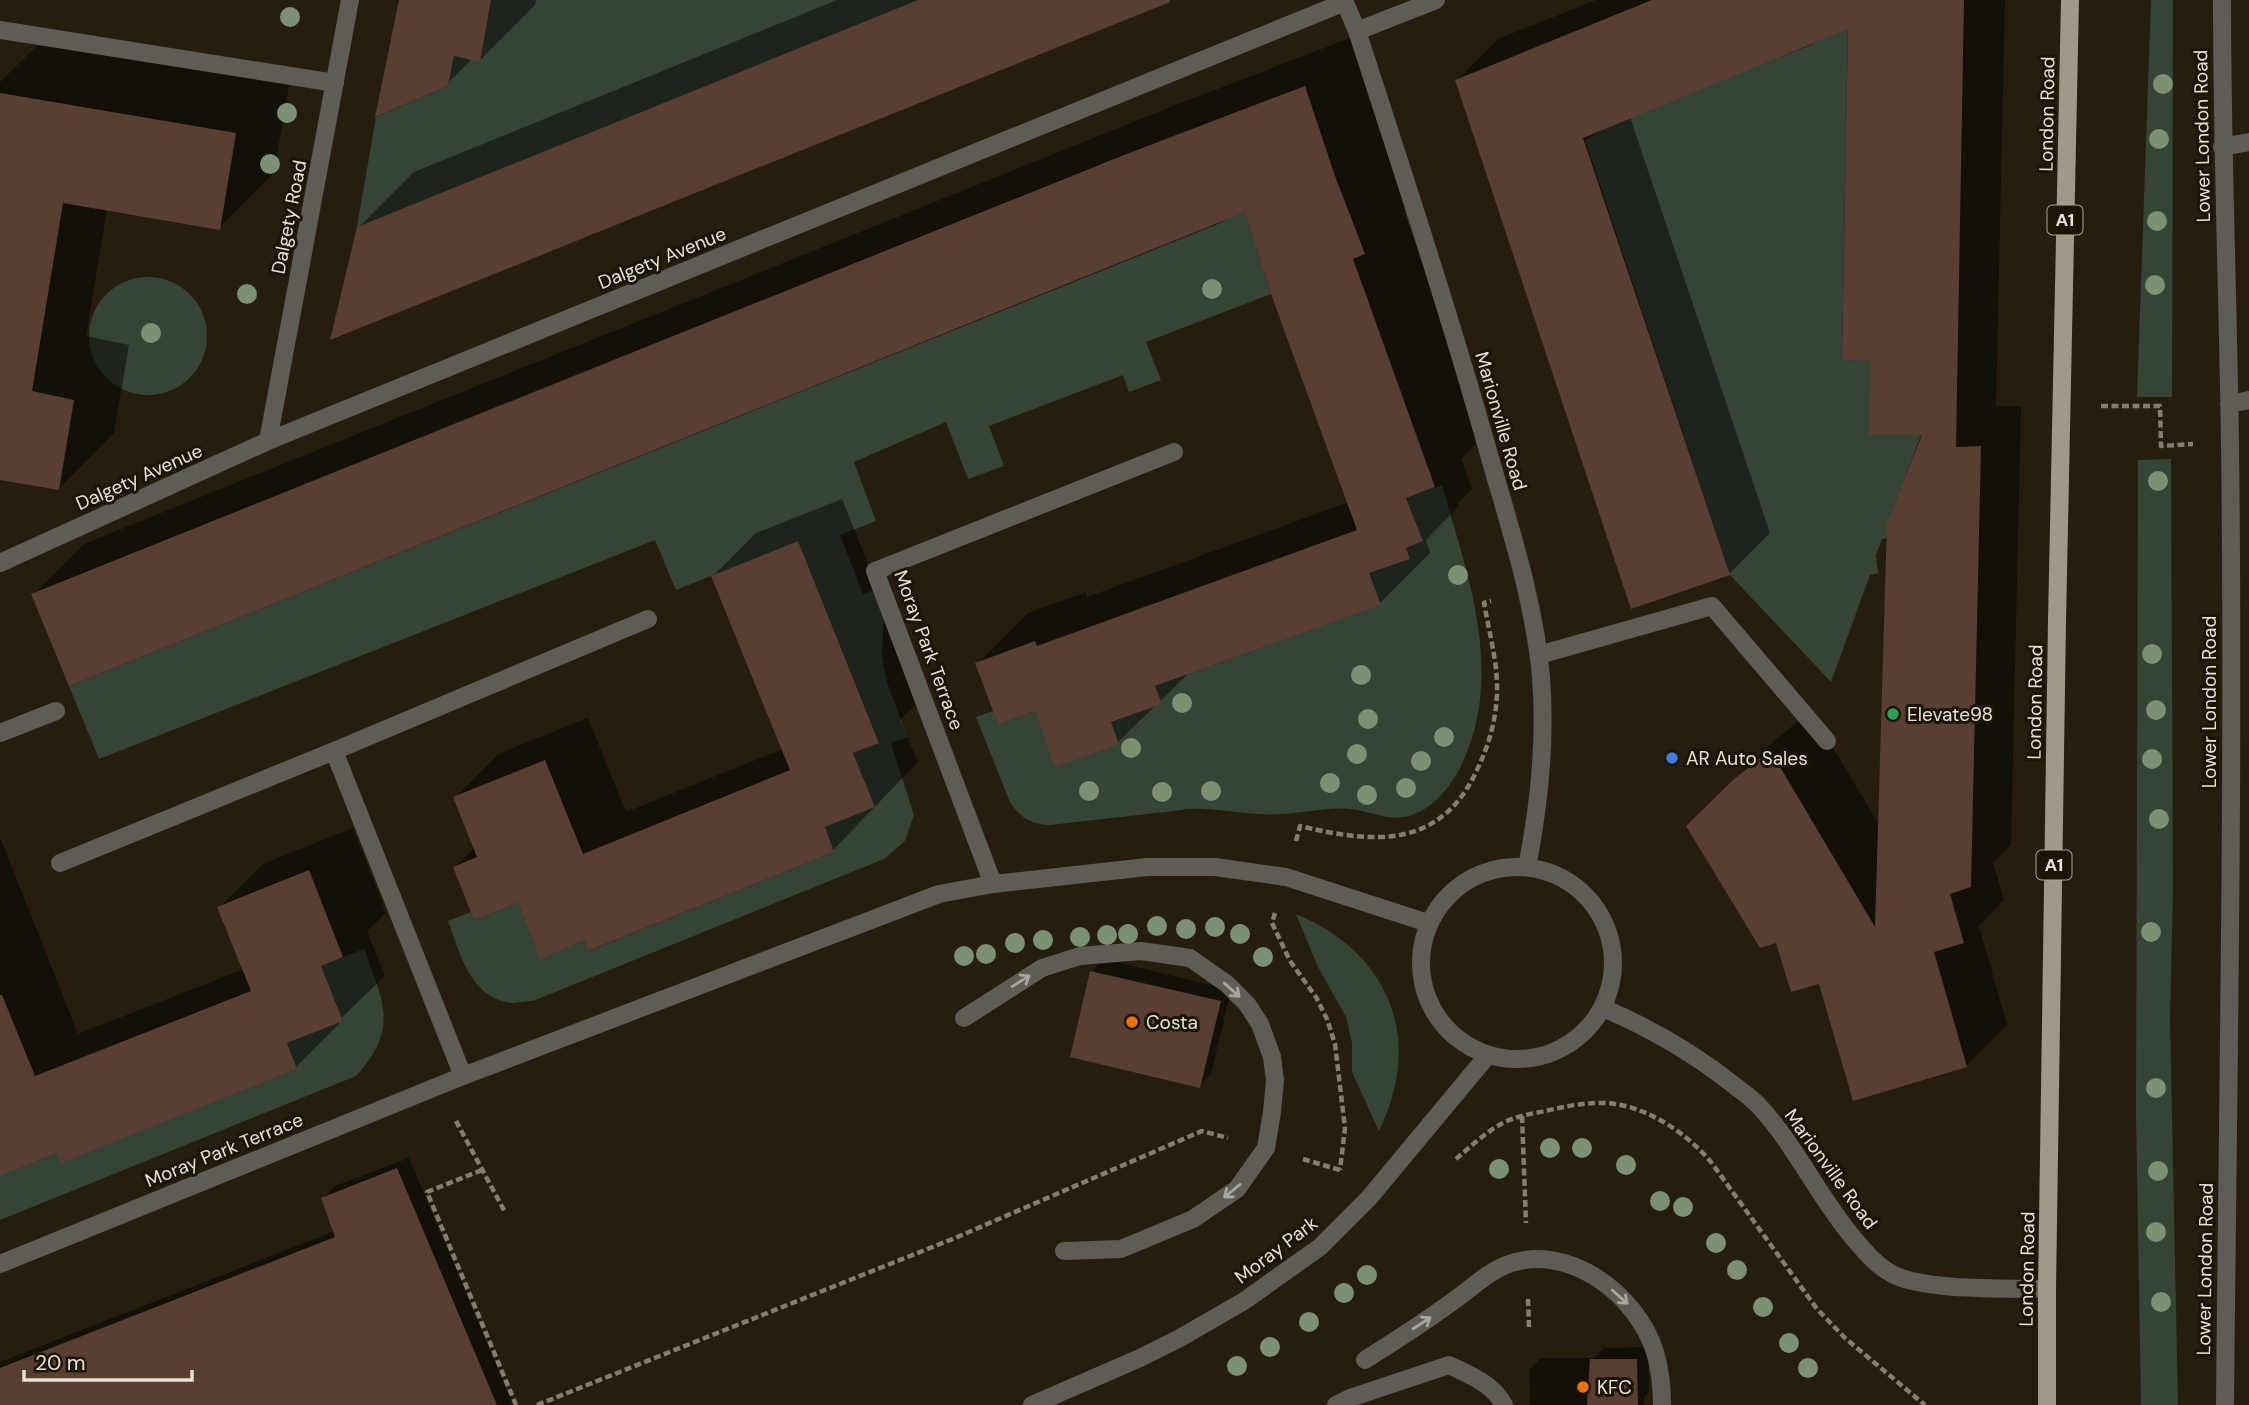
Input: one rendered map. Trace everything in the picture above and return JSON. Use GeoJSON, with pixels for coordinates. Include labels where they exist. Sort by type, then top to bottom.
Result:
{"type":"FeatureCollection","features":[{"type":"Feature","properties":{"kind":"main road","name":"London Road"},"geometry":{"type":"LineString","coordinates":[[2047,1405],[2061,405],[2070,0]]}},
{"type":"Feature","properties":{"kind":"street","name":"Dalgety Road"},"geometry":{"type":"LineString","coordinates":[[268,441],[350,0]]}},
{"type":"Feature","properties":{"kind":"street"},"geometry":{"type":"LineString","coordinates":[[1357,31],[1436,0]]}},
{"type":"Feature","properties":{"kind":"street","name":"Lower London Road"},"geometry":{"type":"LineString","coordinates":[[2222,0],[2231,675],[2225,1405]]}},
{"type":"Feature","properties":{"kind":"street","name":"Marionville Road"},"geometry":{"type":"LineString","coordinates":[[1345,1],[1436,272],[1528,591],[1539,655],[1543,717],[1536,821],[1527,867]]}},
{"type":"Feature","properties":{"kind":"street","name":"Dalgety Avenue"},"geometry":{"type":"LineString","coordinates":[[0,563],[268,441],[1345,1]]}},
{"type":"Feature","properties":{"kind":"street"},"geometry":{"type":"LineString","coordinates":[[0,30],[335,83]]}},
{"type":"Feature","properties":{"kind":"street"},"geometry":{"type":"LineString","coordinates":[[2222,147],[2249,142]]}},
{"type":"Feature","properties":{"kind":"street"},"geometry":{"type":"LineString","coordinates":[[2229,404],[2249,400]]}},
{"type":"Feature","properties":{"kind":"street","name":"Moray Park Terrace"},"geometry":{"type":"LineString","coordinates":[[993,884],[875,571],[1174,452]]}},
{"type":"Feature","properties":{"kind":"street"},"geometry":{"type":"LineString","coordinates":[[1539,655],[1712,606],[1827,741]]}},
{"type":"Feature","properties":{"kind":"street"},"geometry":{"type":"LineString","coordinates":[[60,863],[648,619]]}},
{"type":"Feature","properties":{"kind":"street"},"geometry":{"type":"LineString","coordinates":[[0,733],[56,711]]}},
{"type":"Feature","properties":{"kind":"street"},"geometry":{"type":"LineString","coordinates":[[334,751],[463,1076]]}},
{"type":"Feature","properties":{"kind":"street","name":"Moray Park Terrace"},"geometry":{"type":"LineString","coordinates":[[0,1264],[437,1086],[939,894],[993,884],[1147,867],[1215,867],[1286,877],[1428,923]]}},
{"type":"Feature","properties":{"kind":"street"},"geometry":{"type":"LineString","coordinates":[[1527,867],[1563,878],[1592,902],[1609,935],[1613,972],[1603,1008],[1588,1029],[1569,1045],[1545,1056],[1520,1060],[1488,1055],[1459,1040],[1436,1017],[1423,987],[1421,955],[1428,923],[1445,898],[1469,879],[1498,869],[1527,867]]}},
{"type":"Feature","properties":{"kind":"street"},"geometry":{"type":"LineString","coordinates":[[964,1018],[1042,968],[1080,956],[1141,951],[1189,958],[1227,984],[1247,1004],[1260,1024],[1272,1057],[1275,1080],[1266,1148],[1237,1189],[1193,1219],[1121,1249],[1064,1251]]}},
{"type":"Feature","properties":{"kind":"street","name":"Marionville Road"},"geometry":{"type":"LineString","coordinates":[[1603,1008],[1632,1020],[1715,1070],[1758,1104],[1838,1219],[1870,1258],[1895,1275],[1925,1284],[2047,1289]]}},
{"type":"Feature","properties":{"kind":"street","name":"Moray Park"},"geometry":{"type":"LineString","coordinates":[[1032,1405],[1140,1358],[1244,1301],[1320,1247],[1369,1198],[1488,1055]]}},
{"type":"Feature","properties":{"kind":"street"},"geometry":{"type":"LineString","coordinates":[[1365,1360],[1503,1266],[1527,1259],[1546,1258],[1591,1275],[1621,1296],[1632,1309],[1654,1351],[1662,1405]]}},
{"type":"Feature","properties":{"kind":"street"},"geometry":{"type":"LineString","coordinates":[[1336,1405],[1449,1365],[1493,1389],[1504,1405]]}},
{"type":"Feature","properties":{"kind":"path"},"geometry":{"type":"LineString","coordinates":[[2061,405],[2160,406],[2161,446],[2230,443]]}},
{"type":"Feature","properties":{"kind":"path"},"geometry":{"type":"LineString","coordinates":[[1339,1170],[1345,1128],[1335,1044],[1316,997],[1290,961],[1272,923],[1300,826],[1358,836],[1394,837],[1420,831],[1435,823],[1461,799],[1483,759],[1494,720],[1497,692],[1495,666],[1485,603],[1528,591]]}},
{"type":"Feature","properties":{"kind":"path"},"geometry":{"type":"LineString","coordinates":[[437,1086],[505,1212]]}},
{"type":"Feature","properties":{"kind":"path"},"geometry":{"type":"LineString","coordinates":[[1451,1163],[1503,1123],[1577,1104],[1602,1102],[1629,1107],[1667,1124],[1696,1144],[1711,1162],[1816,1309],[1844,1337],[1925,1405]]}},
{"type":"Feature","properties":{"kind":"path"},"geometry":{"type":"LineString","coordinates":[[537,1405],[955,1238],[1202,1131],[1339,1170],[1369,1198]]}},
{"type":"Feature","properties":{"kind":"path"},"geometry":{"type":"LineString","coordinates":[[482,1170],[427,1192],[516,1405]]}},
{"type":"Feature","properties":{"kind":"green space"},"geometry":{"type":"Polygon","coordinates":[[[491,0],[918,0],[357,227],[376,117],[448,86],[454,56],[480,61],[491,0]]]}},
{"type":"Feature","properties":{"kind":"green space"},"geometry":{"type":"Polygon","coordinates":[[[2151,0],[2173,0],[2172,397],[2137,397],[2151,0]]]}},
{"type":"Feature","properties":{"kind":"green space"},"geometry":{"type":"Polygon","coordinates":[[[1848,15],[1842,360],[1871,361],[1921,435],[1888,523],[1888,538],[1882,539],[1876,555],[1878,573],[1870,575],[1831,682],[1730,575],[1585,140],[1614,123],[1813,44],[1848,15]]]}},
{"type":"Feature","properties":{"kind":"green space"},"geometry":{"type":"Polygon","coordinates":[[[1225,203],[1245,210],[1271,294],[1146,342],[1161,380],[1129,392],[1123,375],[989,426],[1004,466],[968,479],[946,422],[854,462],[876,521],[840,535],[863,594],[877,589],[884,612],[882,657],[887,682],[907,737],[891,743],[914,815],[905,841],[884,859],[533,1001],[511,1003],[486,993],[476,983],[462,960],[448,921],[471,912],[474,920],[518,903],[540,958],[585,940],[589,951],[834,852],[825,827],[875,807],[853,753],[879,742],[798,541],[676,590],[655,540],[99,759],[69,686],[1218,224],[1230,218],[1225,203]]]}},
{"type":"Feature","properties":{"kind":"green space"},"geometry":{"type":"Polygon","coordinates":[[[148,277],[171,281],[190,294],[203,313],[207,336],[203,359],[190,378],[171,391],[148,395],[125,391],[106,378],[93,359],[89,336],[93,313],[106,294],[125,281],[148,277]]]}},
{"type":"Feature","properties":{"kind":"green space"},"geometry":{"type":"Polygon","coordinates":[[[2171,459],[2173,890],[2170,1019],[2178,1405],[2141,1405],[2136,1113],[2138,460],[2171,459]]]}},
{"type":"Feature","properties":{"kind":"green space"},"geometry":{"type":"Polygon","coordinates":[[[1442,485],[1478,626],[1480,697],[1474,733],[1460,768],[1446,790],[1428,807],[1412,815],[1396,818],[1342,809],[1252,814],[1191,809],[1050,825],[1027,819],[1014,808],[976,717],[993,711],[998,724],[1035,711],[1118,743],[1111,722],[1161,704],[1155,686],[1380,605],[1369,573],[1409,559],[1406,548],[1423,541],[1406,498],[1442,485]]]}},
{"type":"Feature","properties":{"kind":"green space"},"geometry":{"type":"Polygon","coordinates":[[[1296,914],[1328,931],[1355,951],[1375,976],[1390,1003],[1397,1032],[1398,1064],[1392,1097],[1379,1131],[1352,1072],[1352,1043],[1346,1017],[1318,967],[1296,914]]]}},
{"type":"Feature","properties":{"kind":"green space"},"geometry":{"type":"Polygon","coordinates":[[[364,949],[382,1001],[384,1015],[378,1044],[356,1076],[0,1220],[0,1171],[2,1175],[57,1153],[61,1162],[297,1069],[287,1043],[343,1021],[321,966],[364,949]]]}},
{"type":"Feature","properties":{"kind":"building"},"geometry":{"type":"Polygon","coordinates":[[[399,0],[491,0],[480,62],[454,56],[448,86],[375,117],[399,0]]]}},
{"type":"Feature","properties":{"kind":"building"},"geometry":{"type":"Polygon","coordinates":[[[918,0],[1170,2],[330,340],[357,227],[918,0]]]}},
{"type":"Feature","properties":{"kind":"building"},"geometry":{"type":"Polygon","coordinates":[[[1652,0],[1964,0],[1956,447],[1981,446],[1971,887],[1950,894],[1964,943],[1934,952],[1967,1067],[1853,1101],[1819,984],[1791,992],[1776,943],[1760,948],[1686,826],[1733,780],[1770,750],[1875,927],[1887,523],[1922,435],[1869,434],[1871,361],[1842,360],[1848,29],[1583,138],[1730,575],[1631,609],[1455,80],[1652,0]]]}},
{"type":"Feature","properties":{"kind":"building"},"geometry":{"type":"Polygon","coordinates":[[[1305,86],[1365,254],[1353,259],[1435,487],[1406,498],[1423,541],[1406,548],[1410,559],[1369,573],[1381,605],[1155,686],[1162,704],[1111,722],[1119,744],[1055,767],[1035,711],[998,724],[975,663],[1035,641],[1037,646],[1357,530],[1271,294],[1245,212],[69,686],[31,594],[1124,155],[1305,86]]]}},
{"type":"Feature","properties":{"kind":"building"},"geometry":{"type":"Polygon","coordinates":[[[0,93],[236,133],[220,230],[63,203],[32,391],[74,400],[59,490],[0,480],[0,93]]]}},
{"type":"Feature","properties":{"kind":"building"},"geometry":{"type":"Polygon","coordinates":[[[798,541],[879,743],[853,753],[875,807],[825,827],[834,852],[588,951],[585,940],[540,959],[518,903],[474,920],[453,867],[477,857],[453,797],[545,760],[583,854],[790,770],[711,576],[798,541]]]}},
{"type":"Feature","properties":{"kind":"building"},"geometry":{"type":"Polygon","coordinates":[[[309,870],[343,957],[321,966],[343,1021],[287,1043],[297,1069],[61,1163],[57,1153],[0,1176],[0,995],[35,1076],[251,991],[217,907],[309,870]]]}},
{"type":"Feature","properties":{"kind":"building"},"geometry":{"type":"Polygon","coordinates":[[[1090,971],[1221,1001],[1200,1088],[1070,1057],[1090,971]]]}},
{"type":"Feature","properties":{"kind":"building"},"geometry":{"type":"Polygon","coordinates":[[[397,1168],[497,1405],[0,1405],[0,1368],[335,1237],[321,1198],[397,1168]]]}},
{"type":"Feature","properties":{"kind":"building"},"geometry":{"type":"Polygon","coordinates":[[[1590,1359],[1637,1359],[1638,1405],[1587,1405],[1590,1359]]]}},
{"type":"Feature","properties":{"kind":"place","name":"Elevate98"},"geometry":{"type":"Point","coordinates":[1893,714]}},
{"type":"Feature","properties":{"kind":"place","name":"AR Auto Sales"},"geometry":{"type":"Point","coordinates":[1672,758]}},
{"type":"Feature","properties":{"kind":"place","name":"Costa"},"geometry":{"type":"Point","coordinates":[1132,1022]}},
{"type":"Feature","properties":{"kind":"place","name":"KFC"},"geometry":{"type":"Point","coordinates":[1583,1387]}}]}
